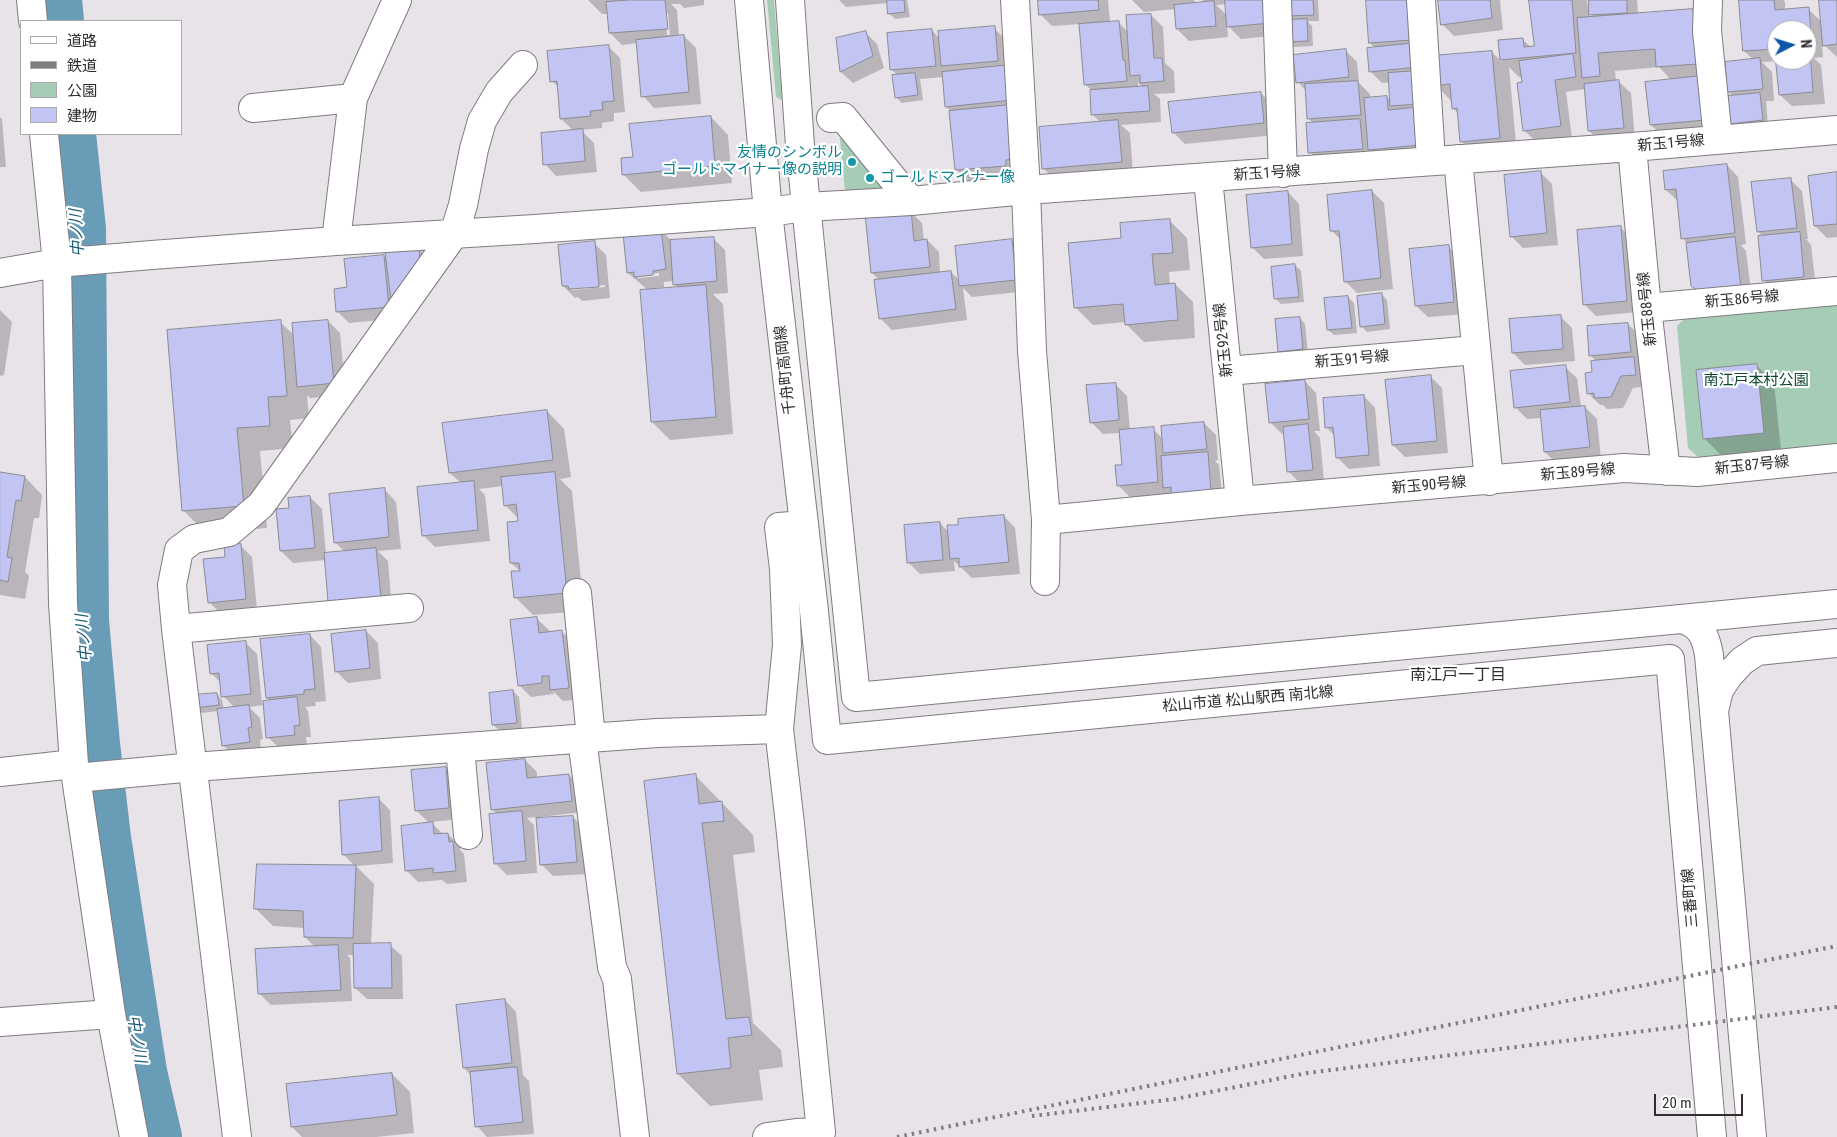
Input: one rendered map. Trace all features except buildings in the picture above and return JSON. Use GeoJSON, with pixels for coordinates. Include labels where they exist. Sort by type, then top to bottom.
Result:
{"type":"FeatureCollection","features":[{"type":"Feature","properties":{"kind":"street"},"geometry":{"type":"LineString","coordinates":[[31,0],[33,20]]}},
{"type":"Feature","properties":{"kind":"street"},"geometry":{"type":"LineString","coordinates":[[336,241],[353,98],[397,0]]}},
{"type":"Feature","properties":{"kind":"street","name":"千舟町高岡線"},"geometry":{"type":"LineString","coordinates":[[749,0],[768,212],[827,740]]}},
{"type":"Feature","properties":{"kind":"street"},"geometry":{"type":"LineString","coordinates":[[790,0],[806,207],[856,697],[1837,604]]}},
{"type":"Feature","properties":{"kind":"street"},"geometry":{"type":"LineString","coordinates":[[1015,0],[1026,190],[1032,351],[1046,520],[1045,581]]}},
{"type":"Feature","properties":{"kind":"street"},"geometry":{"type":"LineString","coordinates":[[1277,0],[1283,173]]}},
{"type":"Feature","properties":{"kind":"street"},"geometry":{"type":"LineString","coordinates":[[1421,0],[1431,160]]}},
{"type":"Feature","properties":{"kind":"street"},"geometry":{"type":"LineString","coordinates":[[1708,0],[1708,31],[1718,139]]}},
{"type":"Feature","properties":{"kind":"street"},"geometry":{"type":"LineString","coordinates":[[237,1137],[194,766],[176,629],[172,585],[178,550],[194,539],[229,532],[261,505],[454,234],[463,205],[482,120],[499,92],[523,65]]}},
{"type":"Feature","properties":{"kind":"street"},"geometry":{"type":"LineString","coordinates":[[253,108],[353,98]]}},
{"type":"Feature","properties":{"kind":"street"},"geometry":{"type":"LineString","coordinates":[[831,118],[843,117],[911,201]]}},
{"type":"Feature","properties":{"kind":"street","name":"新玉1号線"},"geometry":{"type":"LineString","coordinates":[[0,273],[75,262],[336,241],[768,212],[806,207],[911,201],[1026,190],[1283,173],[1431,160],[1632,147],[1837,130]]}},
{"type":"Feature","properties":{"kind":"street"},"geometry":{"type":"LineString","coordinates":[[44,135],[75,262],[63,604],[87,773],[111,1014],[134,1137]]}},
{"type":"Feature","properties":{"kind":"street","name":"新玉88号線"},"geometry":{"type":"LineString","coordinates":[[1632,147],[1647,308],[1666,471]]}},
{"type":"Feature","properties":{"kind":"street"},"geometry":{"type":"LineString","coordinates":[[1458,158],[1489,481]]}},
{"type":"Feature","properties":{"kind":"street","name":"新玉92号線"},"geometry":{"type":"LineString","coordinates":[[1208,178],[1240,501]]}},
{"type":"Feature","properties":{"kind":"street","name":"新玉86号線"},"geometry":{"type":"LineString","coordinates":[[1647,308],[1837,291]]}},
{"type":"Feature","properties":{"kind":"street","name":"新玉91号線"},"geometry":{"type":"LineString","coordinates":[[1227,371],[1476,350]]}},
{"type":"Feature","properties":{"kind":"street","name":"新玉87号線"},"geometry":{"type":"LineString","coordinates":[[1666,471],[1697,472],[1837,458]]}},
{"type":"Feature","properties":{"kind":"street","name":"新玉89号線"},"geometry":{"type":"LineString","coordinates":[[1489,481],[1624,468],[1666,471]]}},
{"type":"Feature","properties":{"kind":"street","name":"新玉90号線"},"geometry":{"type":"LineString","coordinates":[[1046,520],[1240,501],[1489,481]]}},
{"type":"Feature","properties":{"kind":"street"},"geometry":{"type":"LineString","coordinates":[[767,1137],[821,1132],[779,729],[787,645],[784,569],[778,527],[804,525]]}},
{"type":"Feature","properties":{"kind":"street"},"geometry":{"type":"LineString","coordinates":[[577,593],[586,738],[612,967],[617,979],[635,1137]]}},
{"type":"Feature","properties":{"kind":"street"},"geometry":{"type":"LineString","coordinates":[[176,629],[409,608]]}},
{"type":"Feature","properties":{"kind":"street"},"geometry":{"type":"LineString","coordinates":[[1681,619],[1694,624],[1704,633],[1710,655],[1752,1137]]}},
{"type":"Feature","properties":{"kind":"street"},"geometry":{"type":"LineString","coordinates":[[1714,711],[1719,690],[1729,674],[1742,661],[1757,651],[1837,643]]}},
{"type":"Feature","properties":{"kind":"street","name":"松山市道 松山駅西 南北線"},"geometry":{"type":"LineString","coordinates":[[827,740],[1670,659]]}},
{"type":"Feature","properties":{"kind":"street","name":"三番町線"},"geometry":{"type":"LineString","coordinates":[[1670,659],[1712,1137]]}},
{"type":"Feature","properties":{"kind":"street"},"geometry":{"type":"LineString","coordinates":[[0,772],[87,773],[460,748],[657,732],[779,729]]}},
{"type":"Feature","properties":{"kind":"street"},"geometry":{"type":"LineString","coordinates":[[460,748],[468,836]]}},
{"type":"Feature","properties":{"kind":"street"},"geometry":{"type":"LineString","coordinates":[[0,1022],[111,1014]]}},
{"type":"Feature","properties":{"kind":"green space"},"geometry":{"type":"Polygon","coordinates":[[[767,0],[774,0],[781,100],[776,97],[767,0]]]}},
{"type":"Feature","properties":{"kind":"green space"},"geometry":{"type":"Polygon","coordinates":[[[841,137],[847,137],[890,190],[856,193],[845,191],[841,137]]]}},
{"type":"Feature","properties":{"kind":"green space","name":"南江戸本村公園"},"geometry":{"type":"Polygon","coordinates":[[[1837,303],[1837,444],[1698,457],[1688,448],[1677,326],[1686,317],[1837,303]]]}},
{"type":"Feature","properties":{"kind":"waterway","name":"中ノ川"},"geometry":{"type":"LineString","coordinates":[[56,0],[58,20]]}},
{"type":"Feature","properties":{"kind":"waterway","name":"中ノ川"},"geometry":{"type":"LineString","coordinates":[[70,135],[80,229],[83,621],[105,838],[141,1072],[156,1137]]}},
{"type":"Feature","properties":{"kind":"railway"},"geometry":{"type":"LineString","coordinates":[[897,1137],[1837,946]]}},
{"type":"Feature","properties":{"kind":"railway"},"geometry":{"type":"LineString","coordinates":[[1032,1116],[1175,1099],[1307,1073],[1837,1007]]}},
{"type":"Feature","properties":{"kind":"place","name":"友情のシンボル ゴールドマイナー像の説明"},"geometry":{"type":"Point","coordinates":[852,162]}},
{"type":"Feature","properties":{"kind":"place","name":"ゴールドマイナー像"},"geometry":{"type":"Point","coordinates":[870,178]}},
{"type":"Feature","properties":{"kind":"district","name":"南江戸一丁目"},"geometry":{"type":"Point","coordinates":[1458,676]}}]}
